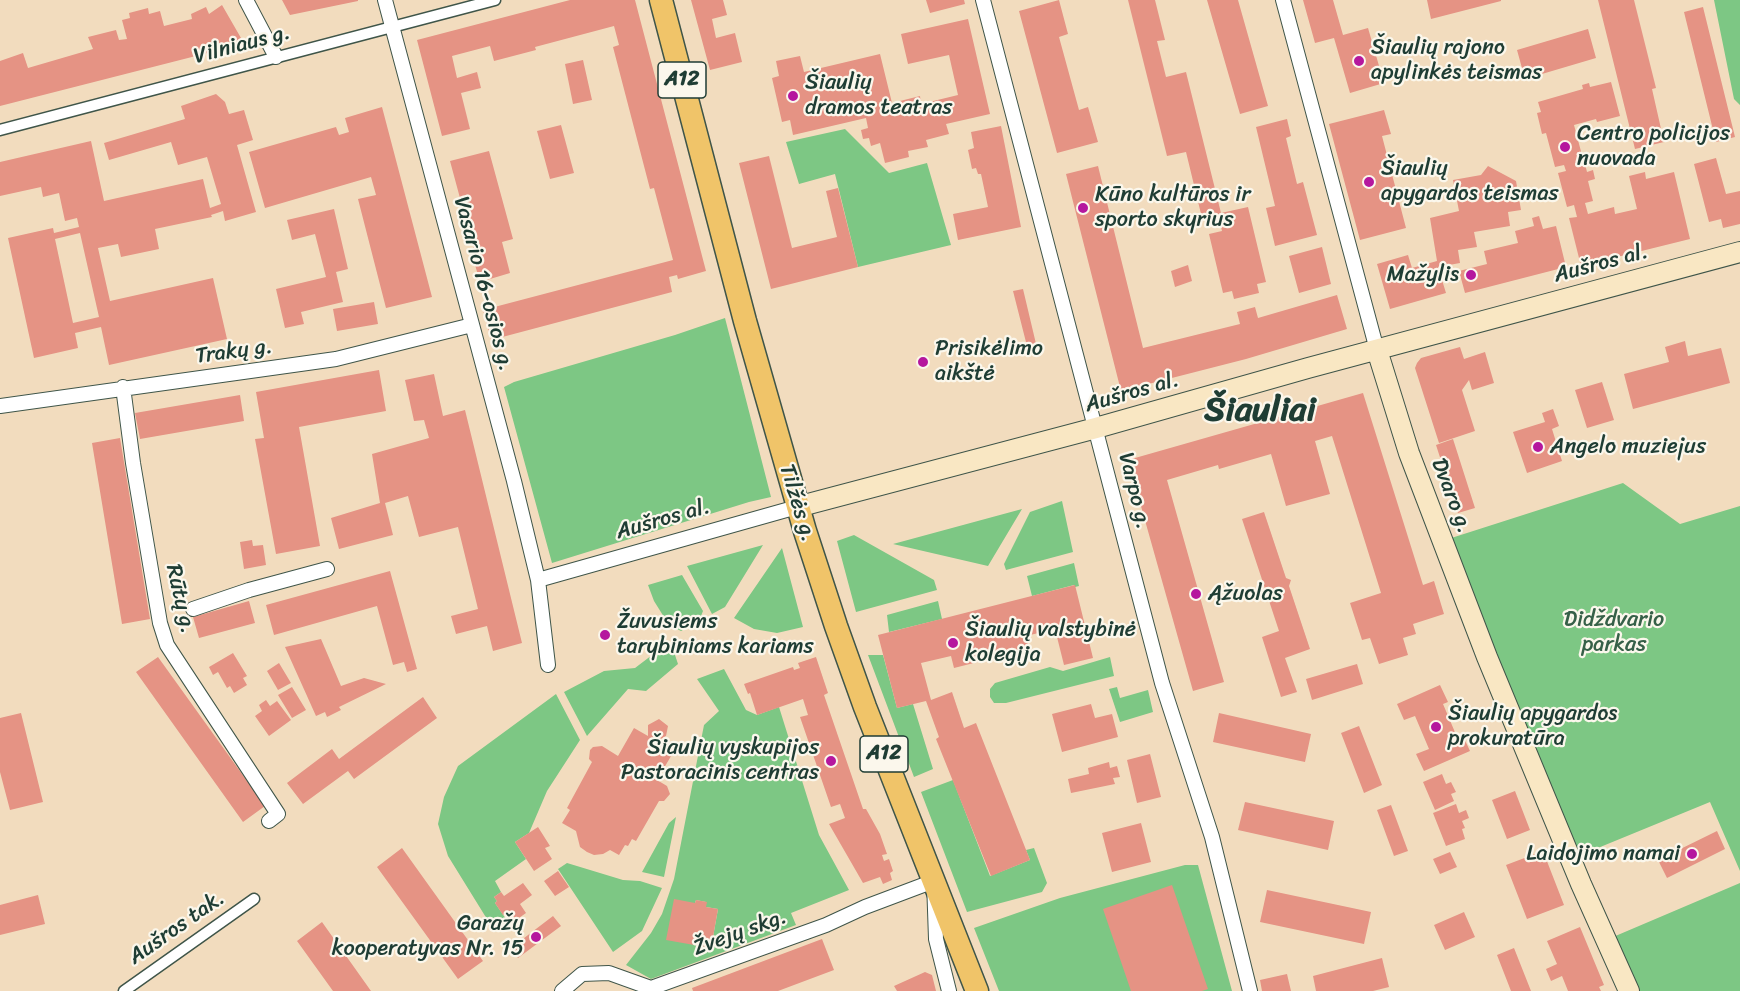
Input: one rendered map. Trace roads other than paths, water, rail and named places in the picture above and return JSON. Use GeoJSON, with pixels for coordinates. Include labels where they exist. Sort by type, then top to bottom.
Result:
{"type":"FeatureCollection","features":[{"type":"Feature","properties":{"kind":"highway","name":"Tilžės g."},"geometry":{"type":"LineString","coordinates":[[661,0],[745,321],[797,507],[865,707],[977,991]]}},
{"type":"Feature","properties":{"kind":"main road","name":"Aušros al."},"geometry":{"type":"LineString","coordinates":[[797,507],[1740,252]]}},
{"type":"Feature","properties":{"kind":"main road","name":"Dvaro g."},"geometry":{"type":"LineString","coordinates":[[1377,350],[1408,453],[1487,657],[1581,884],[1629,991]]}},
{"type":"Feature","properties":{"kind":"street"},"geometry":{"type":"LineString","coordinates":[[246,0],[276,57]]}},
{"type":"Feature","properties":{"kind":"street","name":"Vasario 16-osios g."},"geometry":{"type":"LineString","coordinates":[[385,0],[514,481],[538,580]]}},
{"type":"Feature","properties":{"kind":"street","name":"Vilniaus g."},"geometry":{"type":"LineString","coordinates":[[0,130],[495,0]]}},
{"type":"Feature","properties":{"kind":"street","name":"Varpo g."},"geometry":{"type":"LineString","coordinates":[[983,0],[1162,683],[1212,837],[1250,991]]}},
{"type":"Feature","properties":{"kind":"street","name":"Dvaro g."},"geometry":{"type":"LineString","coordinates":[[1283,0],[1377,350]]}},
{"type":"Feature","properties":{"kind":"street","name":"Trakų g."},"geometry":{"type":"LineString","coordinates":[[0,406],[336,359],[472,325]]}},
{"type":"Feature","properties":{"kind":"street","name":"Rūtų g."},"geometry":{"type":"LineString","coordinates":[[123,387],[133,463],[160,623],[168,645],[278,814],[268,821]]}},
{"type":"Feature","properties":{"kind":"street","name":"Aušros al."},"geometry":{"type":"LineString","coordinates":[[538,580],[797,507]]}},
{"type":"Feature","properties":{"kind":"street"},"geometry":{"type":"LineString","coordinates":[[194,609],[249,590],[327,568]]}},
{"type":"Feature","properties":{"kind":"street"},"geometry":{"type":"LineString","coordinates":[[538,580],[548,665]]}},
{"type":"Feature","properties":{"kind":"street"},"geometry":{"type":"LineString","coordinates":[[934,881],[936,939],[949,991]]}},
{"type":"Feature","properties":{"kind":"street","name":"Žvejų skg."},"geometry":{"type":"LineString","coordinates":[[562,991],[582,974],[609,973],[651,988],[826,925],[865,907],[934,881]]}},
{"type":"Feature","properties":{"kind":"street","name":"Aušros tak."},"geometry":{"type":"LineString","coordinates":[[124,991],[254,900]]}},
{"type":"Feature","properties":{"kind":"place","name":"Šiaulių rajono apylinkės teismas"},"geometry":{"type":"Point","coordinates":[1359,61]}},
{"type":"Feature","properties":{"kind":"place","name":"Šiaulių dramos teatras"},"geometry":{"type":"Point","coordinates":[793,96]}},
{"type":"Feature","properties":{"kind":"place","name":"Centro policijos nuovada"},"geometry":{"type":"Point","coordinates":[1565,147]}},
{"type":"Feature","properties":{"kind":"place","name":"Šiaulių apygardos teismas"},"geometry":{"type":"Point","coordinates":[1369,182]}},
{"type":"Feature","properties":{"kind":"place","name":"Kūno kultūros ir sporto skyrius"},"geometry":{"type":"Point","coordinates":[1083,208]}},
{"type":"Feature","properties":{"kind":"place","name":"Mažylis"},"geometry":{"type":"Point","coordinates":[1471,275]}},
{"type":"Feature","properties":{"kind":"place","name":"Prisikėlimo aikštė"},"geometry":{"type":"Point","coordinates":[923,362]}},
{"type":"Feature","properties":{"kind":"place","name":"Angelo muziejus"},"geometry":{"type":"Point","coordinates":[1538,447]}},
{"type":"Feature","properties":{"kind":"place","name":"Ąžuolas"},"geometry":{"type":"Point","coordinates":[1196,594]}},
{"type":"Feature","properties":{"kind":"place","name":"Žuvusiems tarybiniams kariams"},"geometry":{"type":"Point","coordinates":[605,635]}},
{"type":"Feature","properties":{"kind":"place","name":"Šiaulių valstybinė kolegija"},"geometry":{"type":"Point","coordinates":[953,643]}},
{"type":"Feature","properties":{"kind":"place","name":"Šiaulių apygardos prokuratūra"},"geometry":{"type":"Point","coordinates":[1436,727]}},
{"type":"Feature","properties":{"kind":"place","name":"Šiaulių vyskupijos Pastoracinis centras"},"geometry":{"type":"Point","coordinates":[831,761]}},
{"type":"Feature","properties":{"kind":"place","name":"Laidojimo namai"},"geometry":{"type":"Point","coordinates":[1692,854]}},
{"type":"Feature","properties":{"kind":"place","name":"Garažų kooperatyvas Nr. 15"},"geometry":{"type":"Point","coordinates":[536,937]}},
{"type":"Feature","properties":{"kind":"district","name":"Šiauliai"},"geometry":{"type":"Point","coordinates":[1260,411]}},
{"type":"Feature","properties":{"kind":"park label","name":"Didždvario parkas"},"geometry":{"type":"Point","coordinates":[1614,632]}}]}
